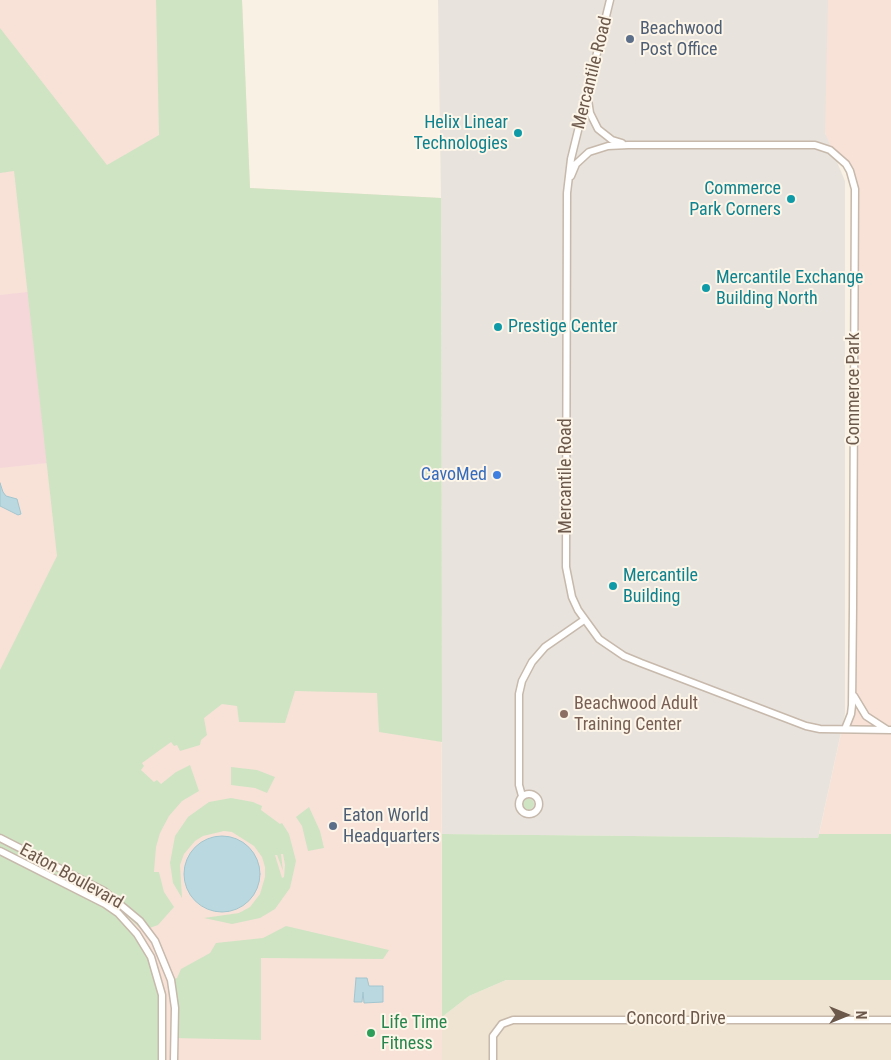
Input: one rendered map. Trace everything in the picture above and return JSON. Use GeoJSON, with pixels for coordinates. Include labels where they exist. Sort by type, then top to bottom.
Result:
{"type":"FeatureCollection","features":[{"type":"Feature","properties":{"kind":"street","name":"Mercantile Road"},"geometry":{"type":"LineString","coordinates":[[610,0],[571,159],[568,184],[566,567],[572,597],[584,620],[599,639],[609,647],[641,663],[806,726],[820,729],[890,730]]}},
{"type":"Feature","properties":{"kind":"street","name":"Commerce Park"},"geometry":{"type":"LineString","coordinates":[[588,93],[590,114],[598,129],[612,140],[628,145]]}},
{"type":"Feature","properties":{"kind":"street","name":"Commerce Park"},"geometry":{"type":"LineString","coordinates":[[568,184],[576,164],[589,152],[608,146],[628,145],[815,145],[830,150],[846,164],[850,171],[854,189],[852,690],[851,714],[845,730]]}},
{"type":"Feature","properties":{"kind":"street"},"geometry":{"type":"LineString","coordinates":[[522,796],[518,785],[518,758],[519,694],[522,681],[532,662],[545,647],[584,620]]}},
{"type":"Feature","properties":{"kind":"street","name":"Commerce Park"},"geometry":{"type":"LineString","coordinates":[[852,690],[856,701],[866,716],[890,730]]}},
{"type":"Feature","properties":{"kind":"street","name":"Eaton Boulevard"},"geometry":{"type":"LineString","coordinates":[[0,838],[104,891],[140,921],[158,946],[172,985],[174,1060]]}},
{"type":"Feature","properties":{"kind":"street","name":"Eaton Boulevard"},"geometry":{"type":"LineString","coordinates":[[0,851],[99,901],[118,914],[137,934],[151,957],[162,995],[162,1060]]}},
{"type":"Feature","properties":{"kind":"street","name":"Concord Drive"},"geometry":{"type":"LineString","coordinates":[[493,1060],[493,1036],[502,1024],[513,1020],[891,1020]]}},
{"type":"Feature","properties":{"kind":"shaded area"},"geometry":{"type":"Polygon","coordinates":[[[0,0],[242,0],[250,188],[441,198],[442,1060],[0,1060],[0,0]]]}},
{"type":"Feature","properties":{"kind":"shaded area"},"geometry":{"type":"Polygon","coordinates":[[[438,0],[828,0],[825,133],[845,181],[845,714],[818,838],[442,834],[441,198],[438,0]]]}},
{"type":"Feature","properties":{"kind":"shaded area"},"geometry":{"type":"Polygon","coordinates":[[[825,0],[891,0],[891,834],[819,834],[841,733],[845,729],[845,720],[852,690],[855,189],[850,171],[830,150],[825,133],[825,0]]]}},
{"type":"Feature","properties":{"kind":"shaded area"},"geometry":{"type":"Polygon","coordinates":[[[28,292],[47,463],[0,468],[0,295],[28,292]]]}},
{"type":"Feature","properties":{"kind":"shaded area"},"geometry":{"type":"Polygon","coordinates":[[[506,980],[891,980],[891,1060],[442,1060],[442,1017],[469,996],[506,980]]]}},
{"type":"Feature","properties":{"kind":"green space"},"geometry":{"type":"Polygon","coordinates":[[[156,0],[242,0],[250,188],[441,198],[442,742],[379,732],[377,693],[295,691],[285,723],[239,722],[237,706],[222,704],[204,718],[207,735],[201,740],[200,745],[180,751],[177,745],[174,746],[171,742],[142,763],[144,766],[141,770],[154,782],[157,780],[161,784],[176,772],[190,765],[199,791],[182,801],[169,816],[160,833],[156,847],[154,872],[159,872],[164,892],[174,907],[158,925],[147,929],[113,897],[0,838],[0,670],[57,556],[14,171],[0,173],[0,28],[107,165],[159,135],[156,0]]]}},
{"type":"Feature","properties":{"kind":"green space"},"geometry":{"type":"Polygon","coordinates":[[[231,767],[257,770],[275,777],[267,793],[255,788],[231,785],[231,767]]]}},
{"type":"Feature","properties":{"kind":"green space"},"geometry":{"type":"Polygon","coordinates":[[[231,798],[253,802],[262,806],[261,810],[280,824],[282,823],[289,834],[296,861],[290,888],[275,909],[260,918],[232,924],[204,918],[239,913],[250,907],[260,894],[265,877],[262,857],[254,846],[232,832],[224,831],[203,836],[195,841],[184,854],[180,865],[182,898],[173,883],[170,863],[175,836],[188,817],[209,802],[231,798]],[[281,854],[283,871],[277,855],[275,855],[282,878],[284,877],[285,865],[283,854],[281,854]]]}},
{"type":"Feature","properties":{"kind":"green space"},"geometry":{"type":"Polygon","coordinates":[[[528,798],[534,804],[528,810],[522,804],[528,798]]]}},
{"type":"Feature","properties":{"kind":"green space"},"geometry":{"type":"Polygon","coordinates":[[[309,807],[320,831],[324,848],[308,851],[302,826],[296,817],[309,807]]]}},
{"type":"Feature","properties":{"kind":"green space"},"geometry":{"type":"Polygon","coordinates":[[[442,834],[818,838],[819,834],[891,834],[891,980],[506,980],[469,996],[442,1017],[442,834]]]}},
{"type":"Feature","properties":{"kind":"green space"},"geometry":{"type":"Polygon","coordinates":[[[0,842],[65,874],[63,879],[0,847],[0,842]]]}},
{"type":"Feature","properties":{"kind":"green space"},"geometry":{"type":"Polygon","coordinates":[[[0,851],[105,904],[137,934],[159,980],[162,1060],[0,1060],[0,851]]]}},
{"type":"Feature","properties":{"kind":"green space"},"geometry":{"type":"Polygon","coordinates":[[[67,876],[107,897],[132,915],[143,931],[118,908],[66,880],[67,876]]]}},
{"type":"Feature","properties":{"kind":"green space"},"geometry":{"type":"Polygon","coordinates":[[[286,926],[389,950],[383,959],[261,958],[261,1040],[174,1038],[171,980],[177,978],[181,969],[210,953],[216,943],[263,938],[286,926]]]}},
{"type":"Feature","properties":{"kind":"water"},"geometry":{"type":"Polygon","coordinates":[[[0,483],[6,496],[17,499],[21,514],[18,515],[0,506],[0,483]]]}},
{"type":"Feature","properties":{"kind":"water"},"geometry":{"type":"Polygon","coordinates":[[[222,836],[236,839],[249,847],[257,860],[260,874],[257,888],[249,901],[236,909],[222,912],[208,909],[195,901],[187,888],[184,874],[187,860],[195,847],[208,839],[222,836]]]}},
{"type":"Feature","properties":{"kind":"water"},"geometry":{"type":"Polygon","coordinates":[[[356,978],[367,978],[369,986],[383,986],[383,1002],[364,1003],[363,992],[362,1002],[354,1002],[356,978]]]}},
{"type":"Feature","properties":{"kind":"place","name":"Beachwood Post Office"},"geometry":{"type":"Point","coordinates":[630,39]}},
{"type":"Feature","properties":{"kind":"place","name":"Helix Linear Technologies"},"geometry":{"type":"Point","coordinates":[518,133]}},
{"type":"Feature","properties":{"kind":"place","name":"Commerce Park Corners"},"geometry":{"type":"Point","coordinates":[791,199]}},
{"type":"Feature","properties":{"kind":"place","name":"Mercantile Exchange Building North"},"geometry":{"type":"Point","coordinates":[706,288]}},
{"type":"Feature","properties":{"kind":"place","name":"Prestige Center"},"geometry":{"type":"Point","coordinates":[498,327]}},
{"type":"Feature","properties":{"kind":"place","name":"CavoMed"},"geometry":{"type":"Point","coordinates":[497,475]}},
{"type":"Feature","properties":{"kind":"place","name":"Mercantile Building"},"geometry":{"type":"Point","coordinates":[613,586]}},
{"type":"Feature","properties":{"kind":"place","name":"Beachwood Adult Training Center"},"geometry":{"type":"Point","coordinates":[564,714]}},
{"type":"Feature","properties":{"kind":"place","name":"Eaton World Headquarters"},"geometry":{"type":"Point","coordinates":[333,826]}},
{"type":"Feature","properties":{"kind":"place","name":"Life Time Fitness"},"geometry":{"type":"Point","coordinates":[371,1033]}}]}
